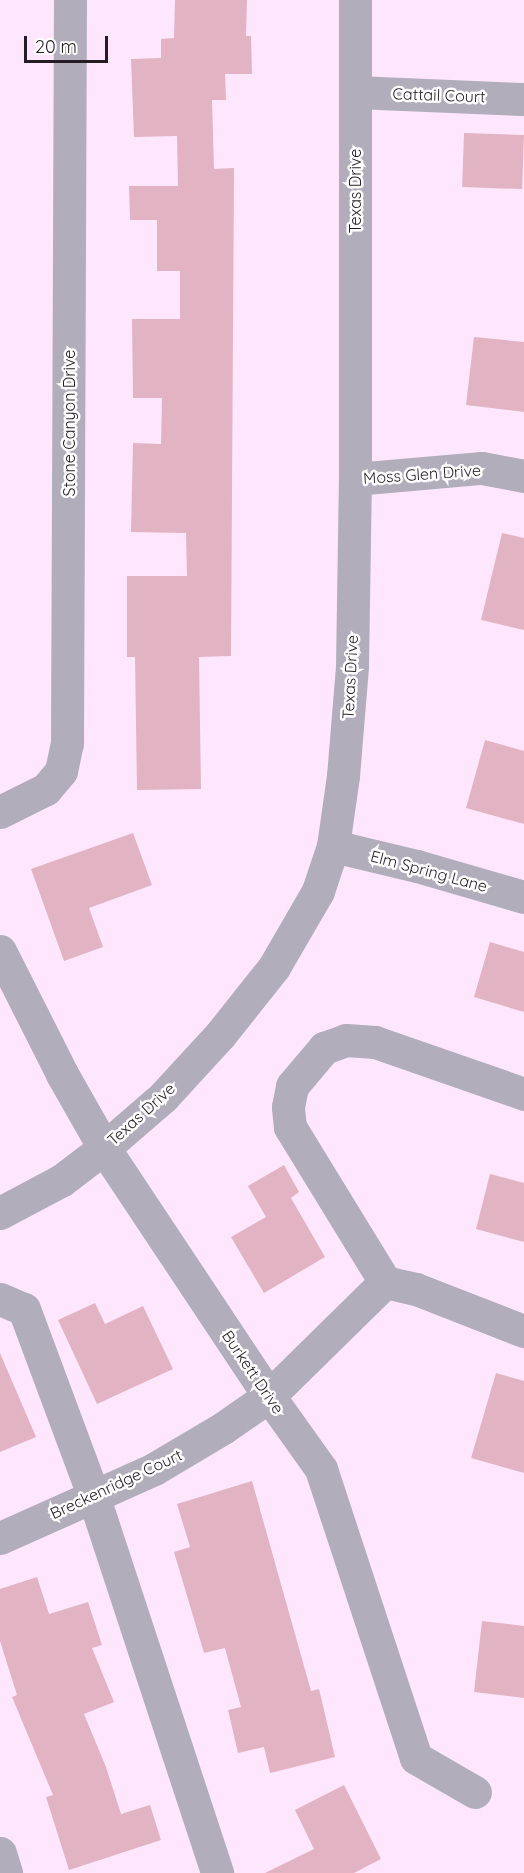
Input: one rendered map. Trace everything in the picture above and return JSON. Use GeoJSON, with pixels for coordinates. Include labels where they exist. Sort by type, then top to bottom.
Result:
{"type":"FeatureCollection","features":[{"type":"Feature","properties":{"kind":"street","name":"Stone Canyon Drive"},"geometry":{"type":"LineString","coordinates":[[0,812],[46,789],[61,771],[67,743],[70,0]]}},
{"type":"Feature","properties":{"kind":"street","name":"Texas Drive"},"geometry":{"type":"LineString","coordinates":[[0,1213],[62,1180],[104,1148],[163,1097],[220,1035],[274,967],[318,891],[333,846],[343,776],[352,666],[355,479],[355,0]]}},
{"type":"Feature","properties":{"kind":"street","name":"Cattail Court"},"geometry":{"type":"LineString","coordinates":[[355,92],[524,99]]}},
{"type":"Feature","properties":{"kind":"street","name":"Moss Glen Drive"},"geometry":{"type":"LineString","coordinates":[[355,479],[482,468],[524,476]]}},
{"type":"Feature","properties":{"kind":"street","name":"Elm Spring Lane"},"geometry":{"type":"LineString","coordinates":[[333,846],[417,866],[524,897]]}},
{"type":"Feature","properties":{"kind":"street","name":"Burkett Drive"},"geometry":{"type":"LineString","coordinates":[[0,953],[62,1074],[104,1148],[269,1396],[321,1469],[416,1758],[475,1792]]}},
{"type":"Feature","properties":{"kind":"street"},"geometry":{"type":"LineString","coordinates":[[524,1094],[375,1042],[346,1040],[324,1048],[292,1086],[288,1107],[290,1127],[385,1282],[416,1289],[524,1331]]}},
{"type":"Feature","properties":{"kind":"street","name":"Breckenridge Court"},"geometry":{"type":"LineString","coordinates":[[0,1538],[154,1469],[224,1428],[269,1396],[385,1282]]}},
{"type":"Feature","properties":{"kind":"street"},"geometry":{"type":"LineString","coordinates":[[0,1299],[24,1310],[93,1495],[217,1873]]}},
{"type":"Feature","properties":{"kind":"street"},"geometry":{"type":"LineString","coordinates":[[0,1853],[6,1873]]}},
{"type":"Feature","properties":{"kind":"building"},"geometry":{"type":"Polygon","coordinates":[[[175,0],[247,0],[246,36],[251,36],[252,74],[225,74],[226,100],[212,100],[214,169],[234,168],[231,656],[199,657],[201,789],[137,790],[135,657],[127,657],[127,576],[187,576],[186,533],[131,532],[133,443],[161,444],[162,398],[133,398],[132,319],[180,319],[180,271],[157,271],[157,220],[130,220],[129,186],[178,186],[177,136],[134,137],[131,59],[161,58],[161,39],[174,38],[175,0]]]}},
{"type":"Feature","properties":{"kind":"building"},"geometry":{"type":"Polygon","coordinates":[[[464,133],[524,135],[522,189],[462,187],[464,133]]]}},
{"type":"Feature","properties":{"kind":"building"},"geometry":{"type":"Polygon","coordinates":[[[474,337],[524,342],[524,412],[466,405],[474,337]]]}},
{"type":"Feature","properties":{"kind":"building"},"geometry":{"type":"Polygon","coordinates":[[[502,533],[524,538],[524,630],[481,620],[502,533]]]}},
{"type":"Feature","properties":{"kind":"building"},"geometry":{"type":"Polygon","coordinates":[[[485,740],[524,751],[524,824],[466,808],[485,740]]]}},
{"type":"Feature","properties":{"kind":"building"},"geometry":{"type":"Polygon","coordinates":[[[133,833],[152,885],[89,908],[103,947],[64,961],[31,869],[133,833]]]}},
{"type":"Feature","properties":{"kind":"building"},"geometry":{"type":"Polygon","coordinates":[[[490,942],[524,952],[524,1012],[474,997],[490,942]]]}},
{"type":"Feature","properties":{"kind":"building"},"geometry":{"type":"Polygon","coordinates":[[[284,1165],[299,1192],[291,1198],[325,1257],[264,1293],[231,1237],[266,1217],[248,1186],[284,1165]]]}},
{"type":"Feature","properties":{"kind":"building"},"geometry":{"type":"Polygon","coordinates":[[[490,1174],[524,1183],[524,1242],[476,1229],[490,1174]]]}},
{"type":"Feature","properties":{"kind":"building"},"geometry":{"type":"Polygon","coordinates":[[[95,1303],[105,1324],[143,1306],[173,1369],[97,1404],[58,1320],[95,1303]]]}},
{"type":"Feature","properties":{"kind":"building"},"geometry":{"type":"Polygon","coordinates":[[[0,1353],[36,1437],[0,1452],[0,1353]]]}},
{"type":"Feature","properties":{"kind":"building"},"geometry":{"type":"Polygon","coordinates":[[[496,1373],[524,1381],[524,1473],[471,1458],[496,1373]]]}},
{"type":"Feature","properties":{"kind":"building"},"geometry":{"type":"Polygon","coordinates":[[[252,1481],[311,1691],[319,1689],[335,1757],[270,1773],[264,1747],[238,1753],[228,1710],[241,1707],[225,1648],[204,1653],[174,1552],[190,1547],[177,1504],[252,1481]]]}},
{"type":"Feature","properties":{"kind":"building"},"geometry":{"type":"Polygon","coordinates":[[[37,1577],[49,1614],[88,1602],[102,1645],[92,1648],[114,1702],[84,1714],[106,1767],[121,1814],[150,1805],[161,1840],[69,1870],[46,1797],[53,1795],[12,1697],[17,1695],[0,1641],[0,1589],[37,1577]]]}},
{"type":"Feature","properties":{"kind":"building"},"geometry":{"type":"Polygon","coordinates":[[[482,1621],[524,1626],[524,1698],[474,1692],[482,1621]]]}},
{"type":"Feature","properties":{"kind":"building"},"geometry":{"type":"Polygon","coordinates":[[[344,1785],[381,1859],[354,1873],[265,1873],[314,1849],[295,1810],[344,1785]]]}}]}
